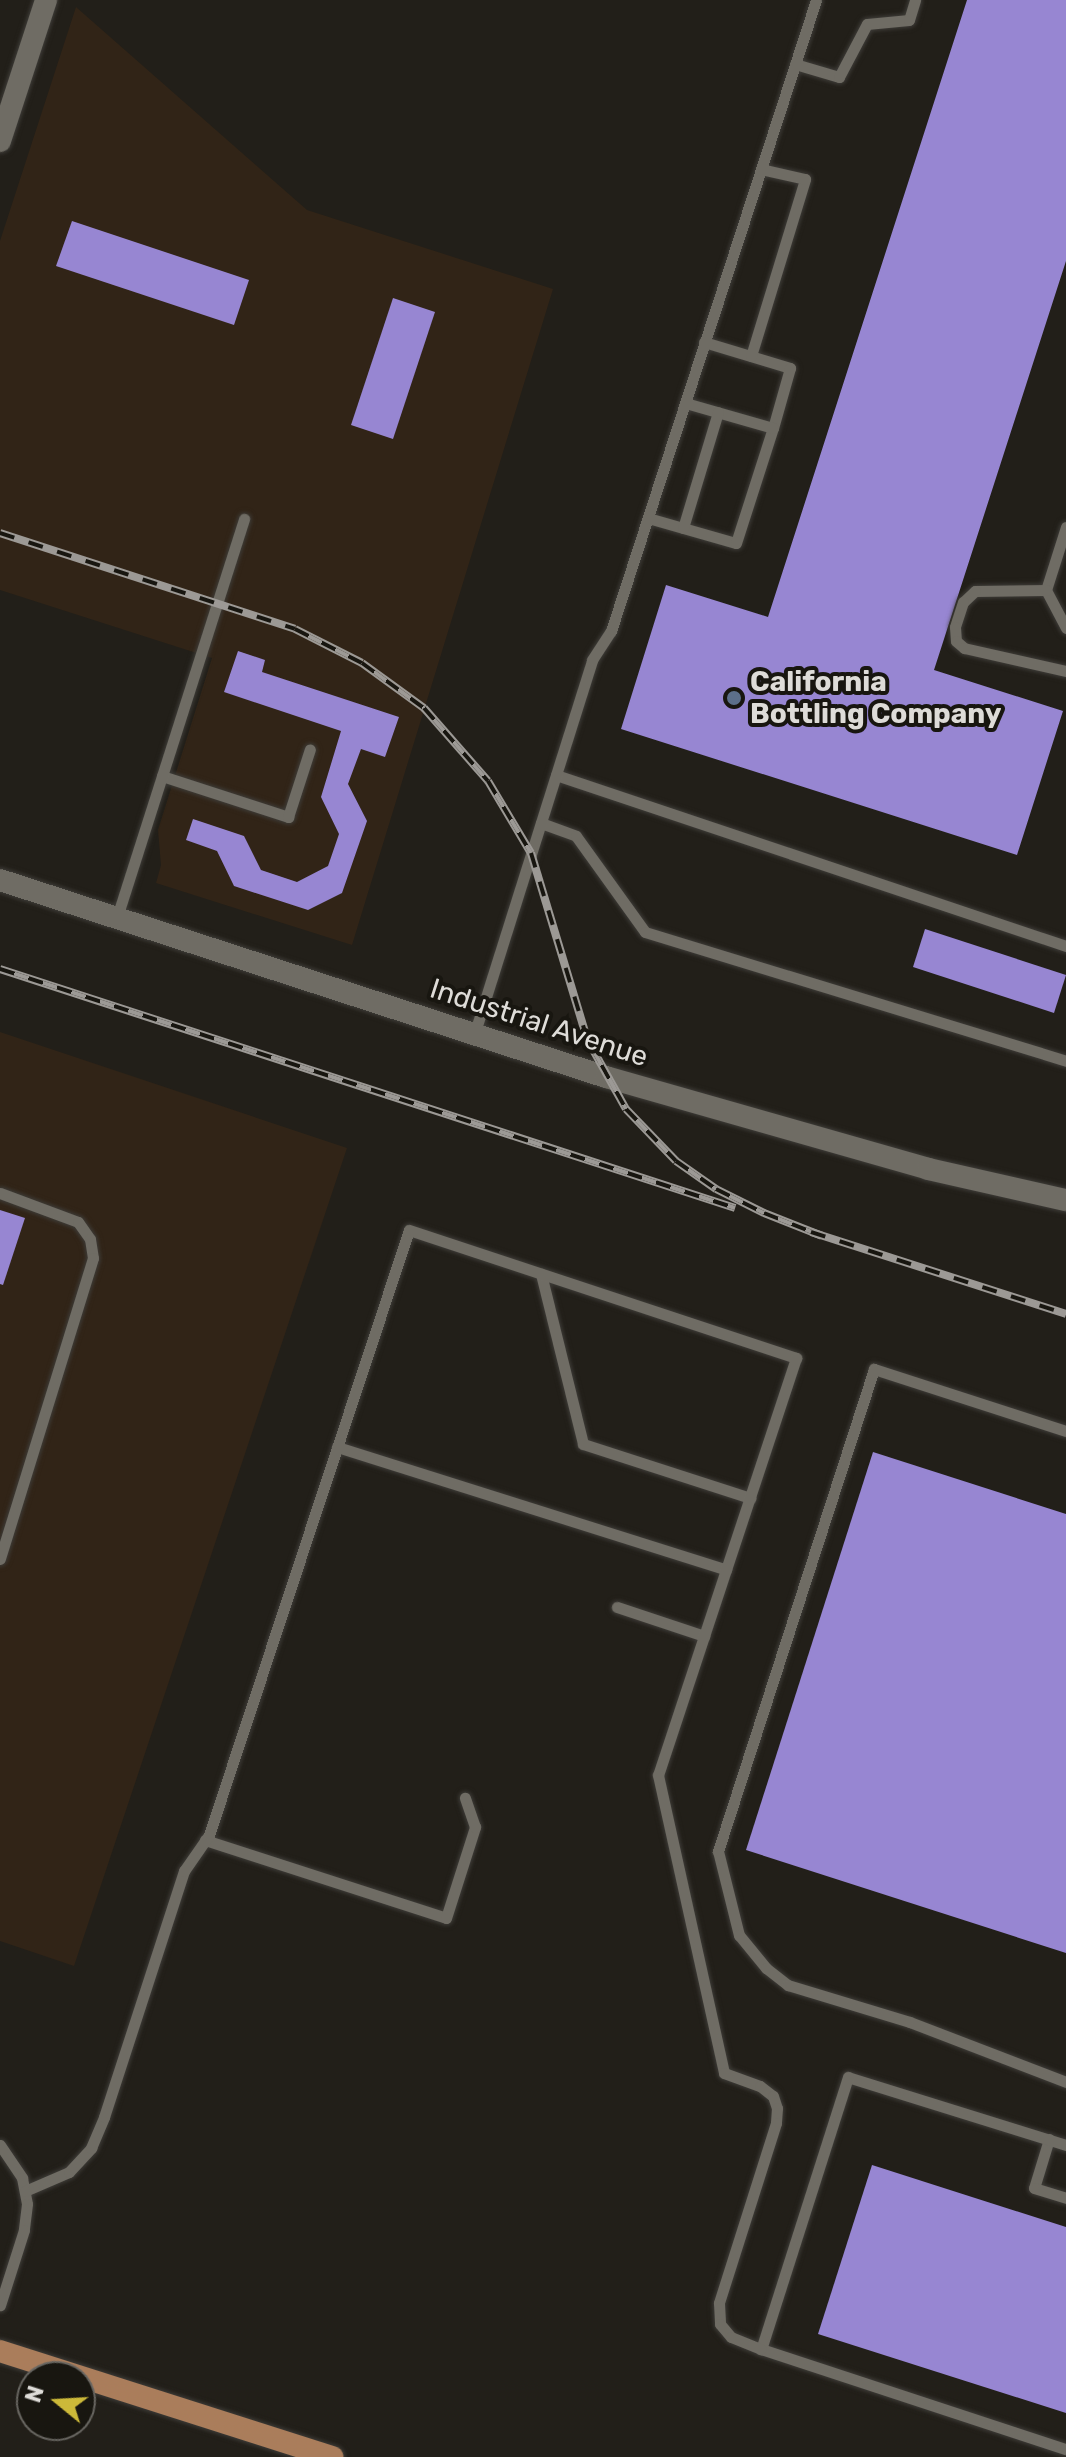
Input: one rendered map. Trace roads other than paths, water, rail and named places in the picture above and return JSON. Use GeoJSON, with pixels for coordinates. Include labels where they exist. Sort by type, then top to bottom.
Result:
{"type":"FeatureCollection","features":[{"type":"Feature","properties":{"kind":"main road"},"geometry":{"type":"LineString","coordinates":[[0,2351],[332,2457]]}},
{"type":"Feature","properties":{"kind":"street"},"geometry":{"type":"LineString","coordinates":[[0,141],[46,0]]}},
{"type":"Feature","properties":{"kind":"street","name":"Industrial Avenue"},"geometry":{"type":"LineString","coordinates":[[0,880],[474,1036],[928,1169],[1065,1198]]}},
{"type":"Feature","properties":{"kind":"lane"},"geometry":{"type":"LineString","coordinates":[[474,1036],[592,660],[611,631],[816,0]]}},
{"type":"Feature","properties":{"kind":"lane"},"geometry":{"type":"LineString","coordinates":[[795,64],[839,77],[867,24],[909,20],[915,0]]}},
{"type":"Feature","properties":{"kind":"lane"},"geometry":{"type":"LineString","coordinates":[[751,356],[805,179],[761,169]]}},
{"type":"Feature","properties":{"kind":"lane"},"geometry":{"type":"LineString","coordinates":[[648,518],[736,543],[773,428],[790,368],[704,342]]}},
{"type":"Feature","properties":{"kind":"lane"},"geometry":{"type":"LineString","coordinates":[[685,403],[773,428]]}},
{"type":"Feature","properties":{"kind":"lane"},"geometry":{"type":"LineString","coordinates":[[683,528],[718,412]]}},
{"type":"Feature","properties":{"kind":"lane"},"geometry":{"type":"LineString","coordinates":[[117,917],[244,519]]}},
{"type":"Feature","properties":{"kind":"lane"},"geometry":{"type":"LineString","coordinates":[[1066,527],[1046,590],[1066,628]]}},
{"type":"Feature","properties":{"kind":"lane"},"geometry":{"type":"LineString","coordinates":[[1046,590],[975,591],[963,602],[955,627],[956,641],[964,648],[1066,671]]}},
{"type":"Feature","properties":{"kind":"lane"},"geometry":{"type":"LineString","coordinates":[[162,776],[288,817],[310,749]]}},
{"type":"Feature","properties":{"kind":"lane"},"geometry":{"type":"LineString","coordinates":[[556,775],[1066,946]]}},
{"type":"Feature","properties":{"kind":"lane"},"geometry":{"type":"LineString","coordinates":[[541,823],[576,836],[645,932],[1066,1061]]}},
{"type":"Feature","properties":{"kind":"lane"},"geometry":{"type":"LineString","coordinates":[[0,1193],[78,1222],[90,1239],[93,1258],[0,1559]]}},
{"type":"Feature","properties":{"kind":"lane"},"geometry":{"type":"LineString","coordinates":[[25,2191],[69,2172],[91,2148],[184,1871],[205,1840],[409,1230],[796,1358],[658,1775],[724,2073],[760,2086],[773,2096],[777,2108],[776,2123],[719,2303],[720,2324],[731,2337],[761,2349],[1066,2449]]}},
{"type":"Feature","properties":{"kind":"lane"},"geometry":{"type":"LineString","coordinates":[[541,1274],[583,1444],[750,1498]]}},
{"type":"Feature","properties":{"kind":"lane"},"geometry":{"type":"LineString","coordinates":[[1066,1431],[874,1369],[718,1851],[739,1935],[766,1968],[788,1985],[910,2022],[1066,2082]]}},
{"type":"Feature","properties":{"kind":"lane"},"geometry":{"type":"LineString","coordinates":[[337,1447],[726,1570]]}},
{"type":"Feature","properties":{"kind":"lane"},"geometry":{"type":"LineString","coordinates":[[617,1607],[704,1636]]}},
{"type":"Feature","properties":{"kind":"lane"},"geometry":{"type":"LineString","coordinates":[[205,1840],[446,1918],[475,1827],[465,1798]]}},
{"type":"Feature","properties":{"kind":"lane"},"geometry":{"type":"LineString","coordinates":[[761,2349],[848,2077],[1066,2145]]}},
{"type":"Feature","properties":{"kind":"lane"},"geometry":{"type":"LineString","coordinates":[[1049,2139],[1034,2188],[1066,2198]]}},
{"type":"Feature","properties":{"kind":"lane"},"geometry":{"type":"LineString","coordinates":[[0,2145],[22,2178],[25,2191],[24,2230],[0,2305]]}},
{"type":"Feature","properties":{"kind":"railway"},"geometry":{"type":"LineString","coordinates":[[0,533],[295,629],[362,663],[424,708],[488,781],[531,853],[587,1039],[626,1109],[676,1161],[716,1189],[764,1213],[822,1236]]}},
{"type":"Feature","properties":{"kind":"railway"},"geometry":{"type":"LineString","coordinates":[[0,969],[735,1208]]}},
{"type":"Feature","properties":{"kind":"railway"},"geometry":{"type":"LineString","coordinates":[[811,1232],[1066,1314]]}},
{"type":"Feature","properties":{"kind":"place","name":"California Bottling Company"},"geometry":{"type":"Point","coordinates":[734,698]}}]}
